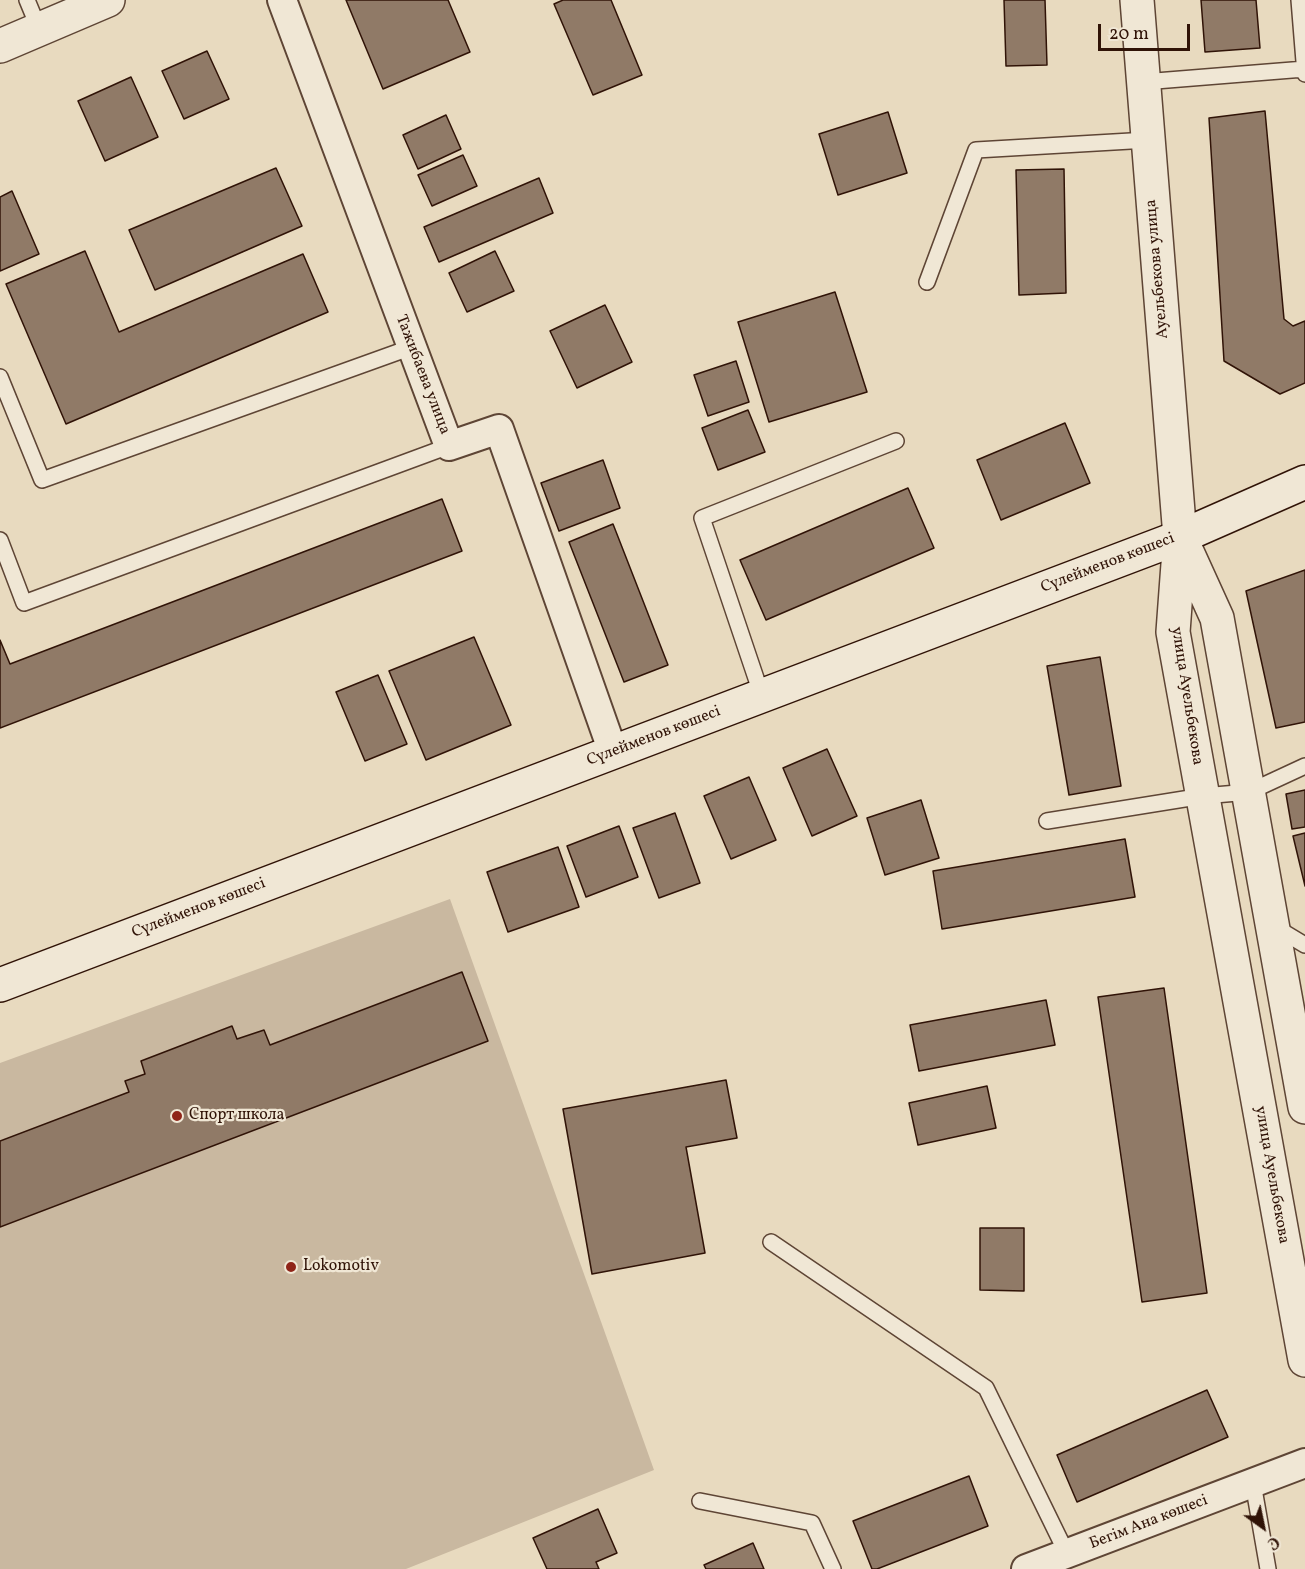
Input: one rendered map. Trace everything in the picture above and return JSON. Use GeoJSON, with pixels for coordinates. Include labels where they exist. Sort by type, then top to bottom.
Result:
{"type":"FeatureCollection","features":[{"type":"Feature","properties":{"kind":"street"},"geometry":{"type":"LineString","coordinates":[[0,46],[33,14],[108,0]]}},
{"type":"Feature","properties":{"kind":"street","name":"Тажибаева улица"},"geometry":{"type":"LineString","coordinates":[[282,0],[449,446],[499,429],[613,752]]}},
{"type":"Feature","properties":{"kind":"street","name":"Ауельбекова улица"},"geometry":{"type":"LineString","coordinates":[[1137,0],[1180,537]]}},
{"type":"Feature","properties":{"kind":"street","name":"Сүлейменов көшесі"},"geometry":{"type":"LineString","coordinates":[[0,985],[1180,537],[1305,482]]}},
{"type":"Feature","properties":{"kind":"street"},"geometry":{"type":"LineString","coordinates":[[1180,537],[1217,618],[1305,1107]]}},
{"type":"Feature","properties":{"kind":"street","name":"улица Ауельбекова"},"geometry":{"type":"LineString","coordinates":[[1180,537],[1173,632],[1305,1360]]}},
{"type":"Feature","properties":{"kind":"street","name":"Бегім Ана көшесі"},"geometry":{"type":"LineString","coordinates":[[1026,1569],[1305,1463]]}},
{"type":"Feature","properties":{"kind":"lane"},"geometry":{"type":"LineString","coordinates":[[1299,0],[1305,74]]}},
{"type":"Feature","properties":{"kind":"lane"},"geometry":{"type":"LineString","coordinates":[[1143,82],[1305,69]]}},
{"type":"Feature","properties":{"kind":"lane"},"geometry":{"type":"LineString","coordinates":[[927,282],[976,150],[1148,140]]}},
{"type":"Feature","properties":{"kind":"lane"},"geometry":{"type":"LineString","coordinates":[[0,377],[42,480],[411,347]]}},
{"type":"Feature","properties":{"kind":"lane"},"geometry":{"type":"LineString","coordinates":[[762,696],[702,518],[896,441]]}},
{"type":"Feature","properties":{"kind":"lane"},"geometry":{"type":"LineString","coordinates":[[0,540],[24,603],[449,446]]}},
{"type":"Feature","properties":{"kind":"lane"},"geometry":{"type":"LineString","coordinates":[[1047,821],[1203,796],[1249,792],[1305,766]]}},
{"type":"Feature","properties":{"kind":"lane"},"geometry":{"type":"LineString","coordinates":[[1272,925],[1305,945]]}},
{"type":"Feature","properties":{"kind":"lane"},"geometry":{"type":"LineString","coordinates":[[771,1242],[986,1388],[1067,1554]]}},
{"type":"Feature","properties":{"kind":"lane"},"geometry":{"type":"LineString","coordinates":[[1253,1483],[1268,1569]]}},
{"type":"Feature","properties":{"kind":"lane"},"geometry":{"type":"LineString","coordinates":[[700,1500],[812,1523],[833,1569]]}},
{"type":"Feature","properties":{"kind":"shaded area","name":"Lokomotiv"},"geometry":{"type":"Polygon","coordinates":[[[450,899],[654,1470],[406,1569],[0,1569],[0,1063],[450,899]]]}},
{"type":"Feature","properties":{"kind":"building"},"geometry":{"type":"Polygon","coordinates":[[[346,0],[448,0],[470,52],[383,89],[346,0]]]}},
{"type":"Feature","properties":{"kind":"building"},"geometry":{"type":"Polygon","coordinates":[[[563,0],[611,0],[642,75],[593,95],[554,4],[563,0]]]}},
{"type":"Feature","properties":{"kind":"building"},"geometry":{"type":"Polygon","coordinates":[[[1004,0],[1045,0],[1047,65],[1006,66],[1004,0]]]}},
{"type":"Feature","properties":{"kind":"building"},"geometry":{"type":"Polygon","coordinates":[[[1201,0],[1256,0],[1260,48],[1205,52],[1201,0]]]}},
{"type":"Feature","properties":{"kind":"building"},"geometry":{"type":"Polygon","coordinates":[[[207,51],[229,99],[184,119],[162,71],[207,51]]]}},
{"type":"Feature","properties":{"kind":"building"},"geometry":{"type":"Polygon","coordinates":[[[131,77],[158,137],[105,161],[78,101],[131,77]]]}},
{"type":"Feature","properties":{"kind":"building"},"geometry":{"type":"Polygon","coordinates":[[[1265,111],[1284,319],[1293,326],[1305,321],[1305,383],[1280,394],[1224,361],[1209,118],[1265,111]]]}},
{"type":"Feature","properties":{"kind":"building"},"geometry":{"type":"Polygon","coordinates":[[[888,112],[907,173],[838,195],[819,134],[888,112]]]}},
{"type":"Feature","properties":{"kind":"building"},"geometry":{"type":"Polygon","coordinates":[[[446,115],[461,149],[418,169],[403,135],[446,115]]]}},
{"type":"Feature","properties":{"kind":"building"},"geometry":{"type":"Polygon","coordinates":[[[463,155],[477,186],[432,206],[418,175],[463,155]]]}},
{"type":"Feature","properties":{"kind":"building"},"geometry":{"type":"Polygon","coordinates":[[[276,168],[302,226],[155,290],[129,230],[276,168]]]}},
{"type":"Feature","properties":{"kind":"building"},"geometry":{"type":"Polygon","coordinates":[[[1064,169],[1066,293],[1019,295],[1016,170],[1064,169]]]}},
{"type":"Feature","properties":{"kind":"building"},"geometry":{"type":"Polygon","coordinates":[[[539,178],[553,213],[439,262],[424,227],[539,178]]]}},
{"type":"Feature","properties":{"kind":"building"},"geometry":{"type":"Polygon","coordinates":[[[12,191],[39,254],[0,271],[0,197],[12,191]]]}},
{"type":"Feature","properties":{"kind":"building"},"geometry":{"type":"Polygon","coordinates":[[[85,251],[119,332],[303,254],[328,312],[66,424],[6,284],[85,251]]]}},
{"type":"Feature","properties":{"kind":"building"},"geometry":{"type":"Polygon","coordinates":[[[495,251],[514,291],[467,312],[449,273],[495,251]]]}},
{"type":"Feature","properties":{"kind":"building"},"geometry":{"type":"Polygon","coordinates":[[[835,292],[867,392],[769,422],[738,322],[835,292]]]}},
{"type":"Feature","properties":{"kind":"building"},"geometry":{"type":"Polygon","coordinates":[[[605,305],[632,362],[577,388],[550,331],[605,305]]]}},
{"type":"Feature","properties":{"kind":"building"},"geometry":{"type":"Polygon","coordinates":[[[736,361],[749,402],[708,416],[694,375],[736,361]]]}},
{"type":"Feature","properties":{"kind":"building"},"geometry":{"type":"Polygon","coordinates":[[[748,410],[765,452],[718,470],[702,428],[748,410]]]}},
{"type":"Feature","properties":{"kind":"building"},"geometry":{"type":"Polygon","coordinates":[[[1065,423],[1090,483],[1001,520],[977,460],[1065,423]]]}},
{"type":"Feature","properties":{"kind":"building"},"geometry":{"type":"Polygon","coordinates":[[[603,460],[620,508],[559,531],[541,483],[603,460]]]}},
{"type":"Feature","properties":{"kind":"building"},"geometry":{"type":"Polygon","coordinates":[[[908,488],[934,548],[766,620],[740,560],[908,488]]]}},
{"type":"Feature","properties":{"kind":"building"},"geometry":{"type":"Polygon","coordinates":[[[442,499],[462,551],[0,728],[0,640],[10,664],[442,499]]]}},
{"type":"Feature","properties":{"kind":"building"},"geometry":{"type":"Polygon","coordinates":[[[613,524],[668,665],[624,682],[569,542],[613,524]]]}},
{"type":"Feature","properties":{"kind":"building"},"geometry":{"type":"Polygon","coordinates":[[[1305,570],[1305,722],[1276,728],[1246,591],[1305,570]]]}},
{"type":"Feature","properties":{"kind":"building"},"geometry":{"type":"Polygon","coordinates":[[[474,637],[511,725],[426,760],[389,671],[474,637]]]}},
{"type":"Feature","properties":{"kind":"building"},"geometry":{"type":"Polygon","coordinates":[[[1100,657],[1121,786],[1069,795],[1047,666],[1100,657]]]}},
{"type":"Feature","properties":{"kind":"building"},"geometry":{"type":"Polygon","coordinates":[[[378,675],[407,744],[365,761],[336,692],[378,675]]]}},
{"type":"Feature","properties":{"kind":"building"},"geometry":{"type":"Polygon","coordinates":[[[827,749],[857,816],[812,836],[783,768],[827,749]]]}},
{"type":"Feature","properties":{"kind":"building"},"geometry":{"type":"Polygon","coordinates":[[[749,777],[776,840],[731,859],[704,796],[749,777]]]}},
{"type":"Feature","properties":{"kind":"building"},"geometry":{"type":"Polygon","coordinates":[[[1305,790],[1305,827],[1292,829],[1286,794],[1305,790]]]}},
{"type":"Feature","properties":{"kind":"building"},"geometry":{"type":"Polygon","coordinates":[[[921,800],[939,858],[885,875],[867,818],[921,800]]]}},
{"type":"Feature","properties":{"kind":"building"},"geometry":{"type":"Polygon","coordinates":[[[675,813],[700,883],[659,898],[633,828],[675,813]]]}},
{"type":"Feature","properties":{"kind":"building"},"geometry":{"type":"Polygon","coordinates":[[[619,826],[638,877],[586,897],[567,846],[619,826]]]}},
{"type":"Feature","properties":{"kind":"building"},"geometry":{"type":"Polygon","coordinates":[[[1305,833],[1305,886],[1293,836],[1305,833]]]}},
{"type":"Feature","properties":{"kind":"building"},"geometry":{"type":"Polygon","coordinates":[[[1125,839],[1135,897],[942,929],[933,871],[1125,839]]]}},
{"type":"Feature","properties":{"kind":"building"},"geometry":{"type":"Polygon","coordinates":[[[558,847],[579,907],[508,932],[487,872],[558,847]]]}},
{"type":"Feature","properties":{"kind":"building","name":"Спорт школа"},"geometry":{"type":"Polygon","coordinates":[[[462,972],[488,1041],[0,1227],[0,1141],[129,1092],[125,1081],[145,1074],[141,1061],[232,1026],[237,1039],[264,1030],[270,1045],[462,972]]]}},
{"type":"Feature","properties":{"kind":"building"},"geometry":{"type":"Polygon","coordinates":[[[1164,988],[1207,1293],[1142,1302],[1098,997],[1164,988]]]}},
{"type":"Feature","properties":{"kind":"building"},"geometry":{"type":"Polygon","coordinates":[[[1046,1000],[1055,1045],[919,1071],[910,1025],[1046,1000]]]}},
{"type":"Feature","properties":{"kind":"building"},"geometry":{"type":"Polygon","coordinates":[[[726,1080],[737,1138],[686,1147],[705,1253],[592,1274],[563,1109],[726,1080]]]}},
{"type":"Feature","properties":{"kind":"building"},"geometry":{"type":"Polygon","coordinates":[[[987,1086],[996,1128],[918,1145],[909,1103],[987,1086]]]}},
{"type":"Feature","properties":{"kind":"building"},"geometry":{"type":"Polygon","coordinates":[[[980,1228],[1024,1228],[1024,1291],[980,1290],[980,1228]]]}},
{"type":"Feature","properties":{"kind":"building"},"geometry":{"type":"Polygon","coordinates":[[[1207,1390],[1228,1437],[1077,1502],[1057,1455],[1207,1390]]]}},
{"type":"Feature","properties":{"kind":"building"},"geometry":{"type":"Polygon","coordinates":[[[969,1476],[988,1526],[872,1569],[853,1521],[969,1476]]]}},
{"type":"Feature","properties":{"kind":"building"},"geometry":{"type":"Polygon","coordinates":[[[598,1509],[617,1553],[596,1562],[599,1569],[547,1569],[533,1538],[598,1509]]]}},
{"type":"Feature","properties":{"kind":"building"},"geometry":{"type":"Polygon","coordinates":[[[753,1543],[764,1569],[706,1569],[704,1565],[753,1543]]]}},
{"type":"Feature","properties":{"kind":"place","name":"Спорт школа"},"geometry":{"type":"Point","coordinates":[177,1116]}},
{"type":"Feature","properties":{"kind":"place","name":"Lokomotiv"},"geometry":{"type":"Point","coordinates":[291,1267]}}]}
